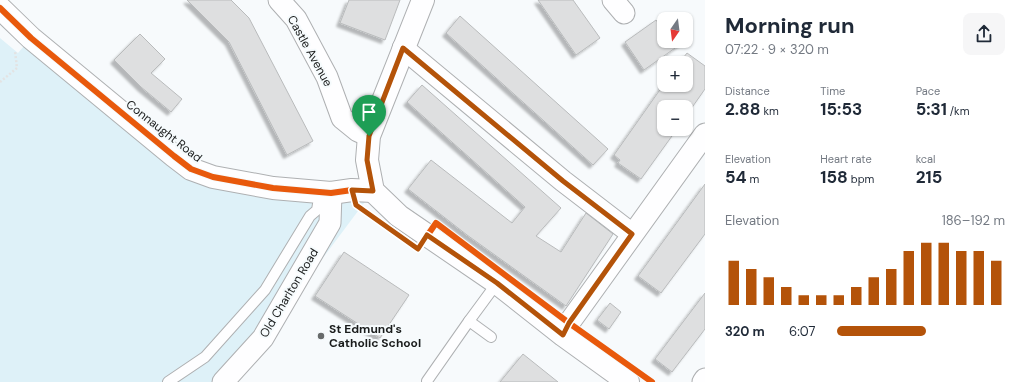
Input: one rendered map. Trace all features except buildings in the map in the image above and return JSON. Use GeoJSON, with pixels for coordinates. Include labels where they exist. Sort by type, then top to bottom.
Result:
{"type":"FeatureCollection","features":[{"type":"Feature","properties":{"kind":"main road"},"geometry":{"type":"LineString","coordinates":[[423,0],[369,136],[367,160],[373,191],[399,216],[497,283],[563,335],[628,382]]}},
{"type":"Feature","properties":{"kind":"main road","name":"Connaught Road"},"geometry":{"type":"LineString","coordinates":[[0,8],[31,38],[191,169],[213,177],[273,188],[326,193],[352,190],[373,191]]}},
{"type":"Feature","properties":{"kind":"street","name":"Castle Avenue"},"geometry":{"type":"LineString","coordinates":[[279,0],[296,19],[327,77],[342,118],[358,131],[369,136]]}},
{"type":"Feature","properties":{"kind":"street"},"geometry":{"type":"LineString","coordinates":[[403,48],[563,181],[632,234]]}},
{"type":"Feature","properties":{"kind":"street"},"geometry":{"type":"LineString","coordinates":[[563,335],[569,323],[705,134]]}},
{"type":"Feature","properties":{"kind":"street","name":"Old Charlton Road"},"geometry":{"type":"LineString","coordinates":[[223,382],[263,338],[330,223],[326,193]]}},
{"type":"Feature","properties":{"kind":"lane"},"geometry":{"type":"LineString","coordinates":[[168,382],[205,357],[265,290],[310,216],[317,210],[326,193]]}},
{"type":"Feature","properties":{"kind":"lane"},"geometry":{"type":"LineString","coordinates":[[427,381],[497,283]]}},
{"type":"Feature","properties":{"kind":"lane"},"geometry":{"type":"LineString","coordinates":[[469,321],[491,337]]}},
{"type":"Feature","properties":{"kind":"path"},"geometry":{"type":"LineString","coordinates":[[0,82],[17,68],[15,50]]}},
{"type":"Feature","properties":{"kind":"shaded area"},"geometry":{"type":"Polygon","coordinates":[[[0,38],[18,53],[31,38],[191,169],[373,191],[263,338],[223,382],[0,382],[0,38]]]}},
{"type":"Feature","properties":{"kind":"cycle path"},"geometry":{"type":"LineString","coordinates":[[0,8],[31,38],[191,169],[213,177],[273,188],[331,193],[352,190],[373,191]]}},
{"type":"Feature","properties":{"kind":"cycle path"},"geometry":{"type":"LineString","coordinates":[[403,48],[563,181],[632,234]]}},
{"type":"Feature","properties":{"kind":"cycle path"},"geometry":{"type":"LineString","coordinates":[[352,190],[356,205],[418,249],[436,223],[569,323],[652,382]]}},
{"type":"Feature","properties":{"kind":"place","name":"St Edmund's Catholic School"},"geometry":{"type":"Point","coordinates":[321,336]}},
{"type":"Feature","properties":{"kind":"route"},"geometry":{"type":"LineString","coordinates":[[403,48],[563,181],[632,234],[569,323],[563,335],[497,283],[427,235],[418,249],[356,205],[352,190],[373,191],[367,160],[369,136],[403,48]]}}]}
